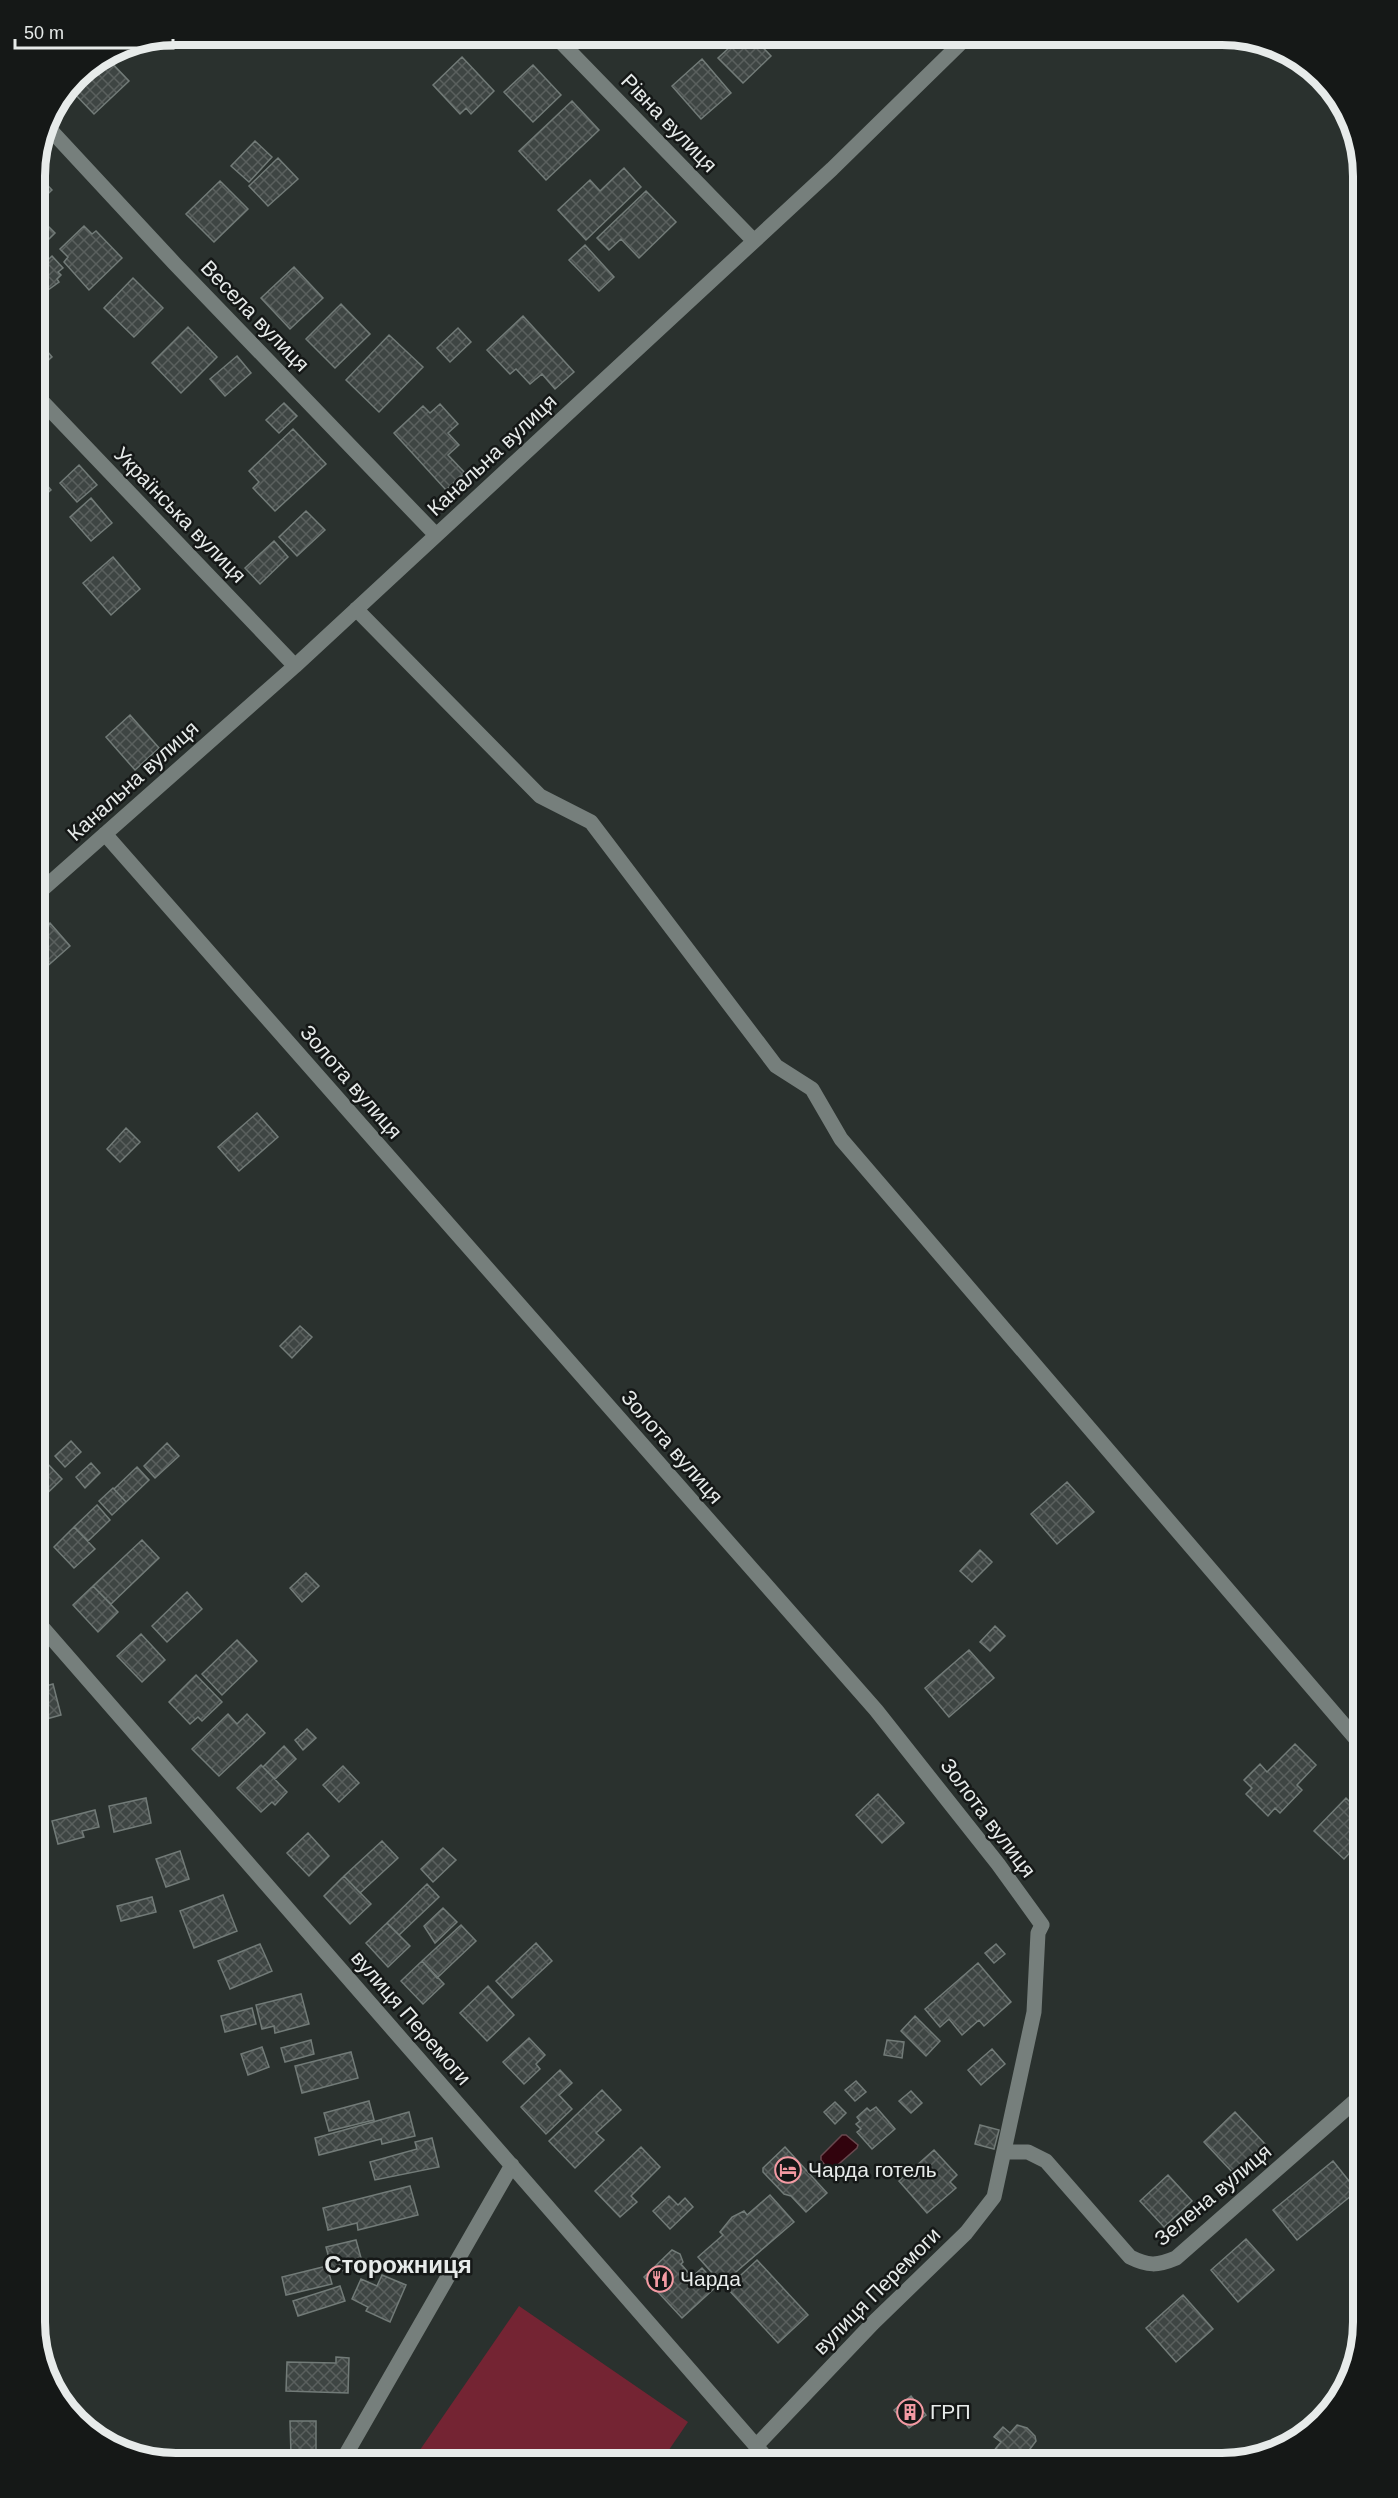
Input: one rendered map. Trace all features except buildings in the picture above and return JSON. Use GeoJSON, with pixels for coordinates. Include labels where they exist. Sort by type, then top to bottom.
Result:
{"type":"FeatureCollection","features":[{"type":"Feature","properties":{"kind":"street","name":"Рівна вулиця"},"geometry":{"type":"LineString","coordinates":[[564,45],[754,241]]}},
{"type":"Feature","properties":{"kind":"street","name":"Канальна вулиця"},"geometry":{"type":"LineString","coordinates":[[45,887],[295,666],[832,169],[959,45]]}},
{"type":"Feature","properties":{"kind":"street","name":"Весела вулиця"},"geometry":{"type":"LineString","coordinates":[[53,132],[175,264],[436,535]]}},
{"type":"Feature","properties":{"kind":"street","name":"Українська вулиця"},"geometry":{"type":"LineString","coordinates":[[45,404],[295,666]]}},
{"type":"Feature","properties":{"kind":"street"},"geometry":{"type":"LineString","coordinates":[[356,609],[540,796],[591,822],[776,1066],[812,1089],[841,1139],[1353,1734]]}},
{"type":"Feature","properties":{"kind":"street","name":"Золота вулиця"},"geometry":{"type":"LineString","coordinates":[[105,834],[876,1710],[991,1855],[1042,1925],[1038,1932],[1034,2012],[1005,2152]]}},
{"type":"Feature","properties":{"kind":"street","name":"вулиця Перемоги"},"geometry":{"type":"LineString","coordinates":[[45,1630],[762,2453]]}},
{"type":"Feature","properties":{"kind":"street","name":"Зелена вулиця"},"geometry":{"type":"LineString","coordinates":[[1005,2152],[1028,2152],[1046,2161],[1130,2257],[1145,2264],[1159,2265],[1176,2258],[1353,2104]]}},
{"type":"Feature","properties":{"kind":"street","name":"вулиця Перемоги"},"geometry":{"type":"LineString","coordinates":[[756,2446],[873,2323],[966,2233],[994,2197],[1005,2152]]}},
{"type":"Feature","properties":{"kind":"street"},"geometry":{"type":"LineString","coordinates":[[347,2453],[512,2165]]}},
{"type":"Feature","properties":{"kind":"shaded area"},"geometry":{"type":"Polygon","coordinates":[[[842,2135],[846,2135],[858,2145],[857,2148],[833,2169],[828,2169],[821,2160],[821,2156],[842,2135]]]}},
{"type":"Feature","properties":{"kind":"shaded area"},"geometry":{"type":"Polygon","coordinates":[[[519,2306],[688,2422],[667,2453],[418,2453],[519,2306]]]}},
{"type":"Feature","properties":{"kind":"place","name":"Чарда готель"},"geometry":{"type":"Point","coordinates":[788,2170]}},
{"type":"Feature","properties":{"kind":"place","name":"Чарда"},"geometry":{"type":"Point","coordinates":[660,2279]}},
{"type":"Feature","properties":{"kind":"place","name":"ГРП"},"geometry":{"type":"Point","coordinates":[910,2412]}},
{"type":"Feature","properties":{"kind":"district","name":"Сторожниця"},"geometry":{"type":"Point","coordinates":[398,2265]}}]}
